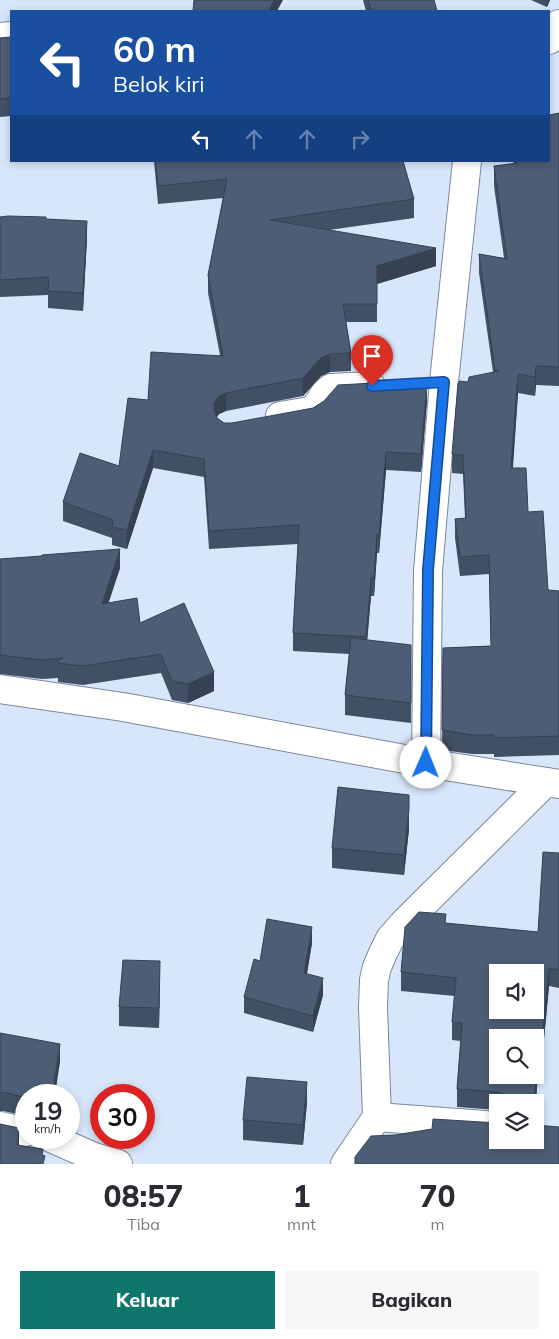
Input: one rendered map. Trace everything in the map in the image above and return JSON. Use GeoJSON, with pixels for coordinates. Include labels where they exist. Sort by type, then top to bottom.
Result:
{"type":"FeatureCollection","features":[{"type":"Feature","properties":{"kind":"street"},"geometry":{"type":"LineString","coordinates":[[550,38],[559,24]]}},
{"type":"Feature","properties":{"kind":"street"},"geometry":{"type":"LineString","coordinates":[[426,763],[428,570],[434,382],[467,162]]}},
{"type":"Feature","properties":{"kind":"street"},"geometry":{"type":"LineString","coordinates":[[256,421],[310,411],[331,388],[395,385]]}},
{"type":"Feature","properties":{"kind":"street"},"geometry":{"type":"LineString","coordinates":[[0,689],[123,707],[426,763],[553,783]]}},
{"type":"Feature","properties":{"kind":"street"},"geometry":{"type":"LineString","coordinates":[[345,1164],[376,1117],[373,992],[377,967],[390,939],[408,918],[553,783]]}},
{"type":"Feature","properties":{"kind":"street"},"geometry":{"type":"LineString","coordinates":[[376,1117],[489,1125]]}},
{"type":"Feature","properties":{"kind":"street"},"geometry":{"type":"LineString","coordinates":[[0,1126],[15,1129]]}},
{"type":"Feature","properties":{"kind":"street"},"geometry":{"type":"LineString","coordinates":[[76,1149],[118,1164]]}},
{"type":"Feature","properties":{"kind":"building"},"geometry":{"type":"Polygon","coordinates":[[[194,0],[274,0],[269,10],[193,10],[194,0]]]}},
{"type":"Feature","properties":{"kind":"building"},"geometry":{"type":"Polygon","coordinates":[[[368,0],[434,0],[437,10],[372,10],[368,0]]]}},
{"type":"Feature","properties":{"kind":"building"},"geometry":{"type":"Polygon","coordinates":[[[10,37],[10,98],[0,99],[0,38],[10,37]]]}},
{"type":"Feature","properties":{"kind":"building"},"geometry":{"type":"Polygon","coordinates":[[[559,113],[559,367],[536,366],[535,377],[518,374],[511,468],[526,468],[528,512],[543,511],[548,590],[559,591],[559,736],[494,738],[494,735],[472,735],[442,730],[443,648],[491,646],[489,555],[460,557],[455,519],[466,518],[463,455],[452,454],[458,383],[459,381],[468,382],[469,377],[499,371],[495,370],[479,254],[507,259],[494,166],[517,162],[550,162],[550,115],[559,113]]]}},
{"type":"Feature","properties":{"kind":"building"},"geometry":{"type":"Polygon","coordinates":[[[155,162],[403,162],[414,199],[270,220],[436,248],[377,266],[377,304],[343,304],[351,353],[330,354],[321,358],[303,378],[226,393],[219,396],[214,403],[217,418],[224,423],[232,423],[313,408],[324,401],[338,385],[409,381],[427,382],[421,454],[386,452],[379,535],[377,534],[374,578],[371,578],[366,637],[293,633],[299,525],[209,531],[204,459],[153,450],[127,530],[112,527],[113,520],[63,502],[80,453],[119,466],[128,398],[148,400],[151,352],[223,356],[208,275],[227,179],[158,186],[155,162]]]}},
{"type":"Feature","properties":{"kind":"building"},"geometry":{"type":"Polygon","coordinates":[[[0,217],[87,221],[83,293],[48,291],[49,277],[0,280],[0,217]]]}},
{"type":"Feature","properties":{"kind":"building"},"geometry":{"type":"Polygon","coordinates":[[[120,549],[102,604],[137,598],[140,623],[184,603],[214,672],[188,684],[172,681],[161,654],[83,666],[58,663],[63,658],[42,660],[0,655],[0,559],[120,549]]]}},
{"type":"Feature","properties":{"kind":"building"},"geometry":{"type":"Polygon","coordinates":[[[351,638],[411,645],[411,703],[345,695],[351,638]]]}},
{"type":"Feature","properties":{"kind":"building"},"geometry":{"type":"Polygon","coordinates":[[[338,787],[409,795],[404,855],[332,848],[338,787]]]}},
{"type":"Feature","properties":{"kind":"building"},"geometry":{"type":"Polygon","coordinates":[[[543,852],[559,853],[559,970],[549,968],[543,1029],[489,1029],[489,1084],[536,1084],[535,1094],[504,1094],[457,1089],[462,1023],[452,1022],[456,978],[401,972],[405,927],[419,912],[446,914],[445,923],[538,932],[543,852]]]}},
{"type":"Feature","properties":{"kind":"building"},"geometry":{"type":"Polygon","coordinates":[[[267,919],[312,927],[304,973],[323,978],[313,1016],[244,997],[254,959],[260,961],[267,919]]]}},
{"type":"Feature","properties":{"kind":"building"},"geometry":{"type":"Polygon","coordinates":[[[123,960],[160,961],[159,1008],[119,1007],[123,960]]]}},
{"type":"Feature","properties":{"kind":"building"},"geometry":{"type":"Polygon","coordinates":[[[0,1033],[60,1044],[54,1084],[15,1084],[15,1095],[0,1093],[0,1033]]]}},
{"type":"Feature","properties":{"kind":"building"},"geometry":{"type":"Polygon","coordinates":[[[247,1077],[307,1082],[303,1125],[243,1120],[247,1077]]]}},
{"type":"Feature","properties":{"kind":"building"},"geometry":{"type":"Polygon","coordinates":[[[433,1119],[489,1122],[489,1149],[544,1149],[544,1126],[559,1127],[559,1164],[355,1164],[355,1157],[371,1136],[395,1135],[432,1129],[433,1119]]]}},
{"type":"Feature","properties":{"kind":"building"},"geometry":{"type":"Polygon","coordinates":[[[0,1124],[15,1127],[15,1149],[43,1149],[42,1155],[45,1156],[43,1164],[0,1164],[0,1124]]]}},
{"type":"Feature","properties":{"kind":"route"},"geometry":{"type":"LineString","coordinates":[[372,386],[444,382],[428,570],[426,763]]}}]}
